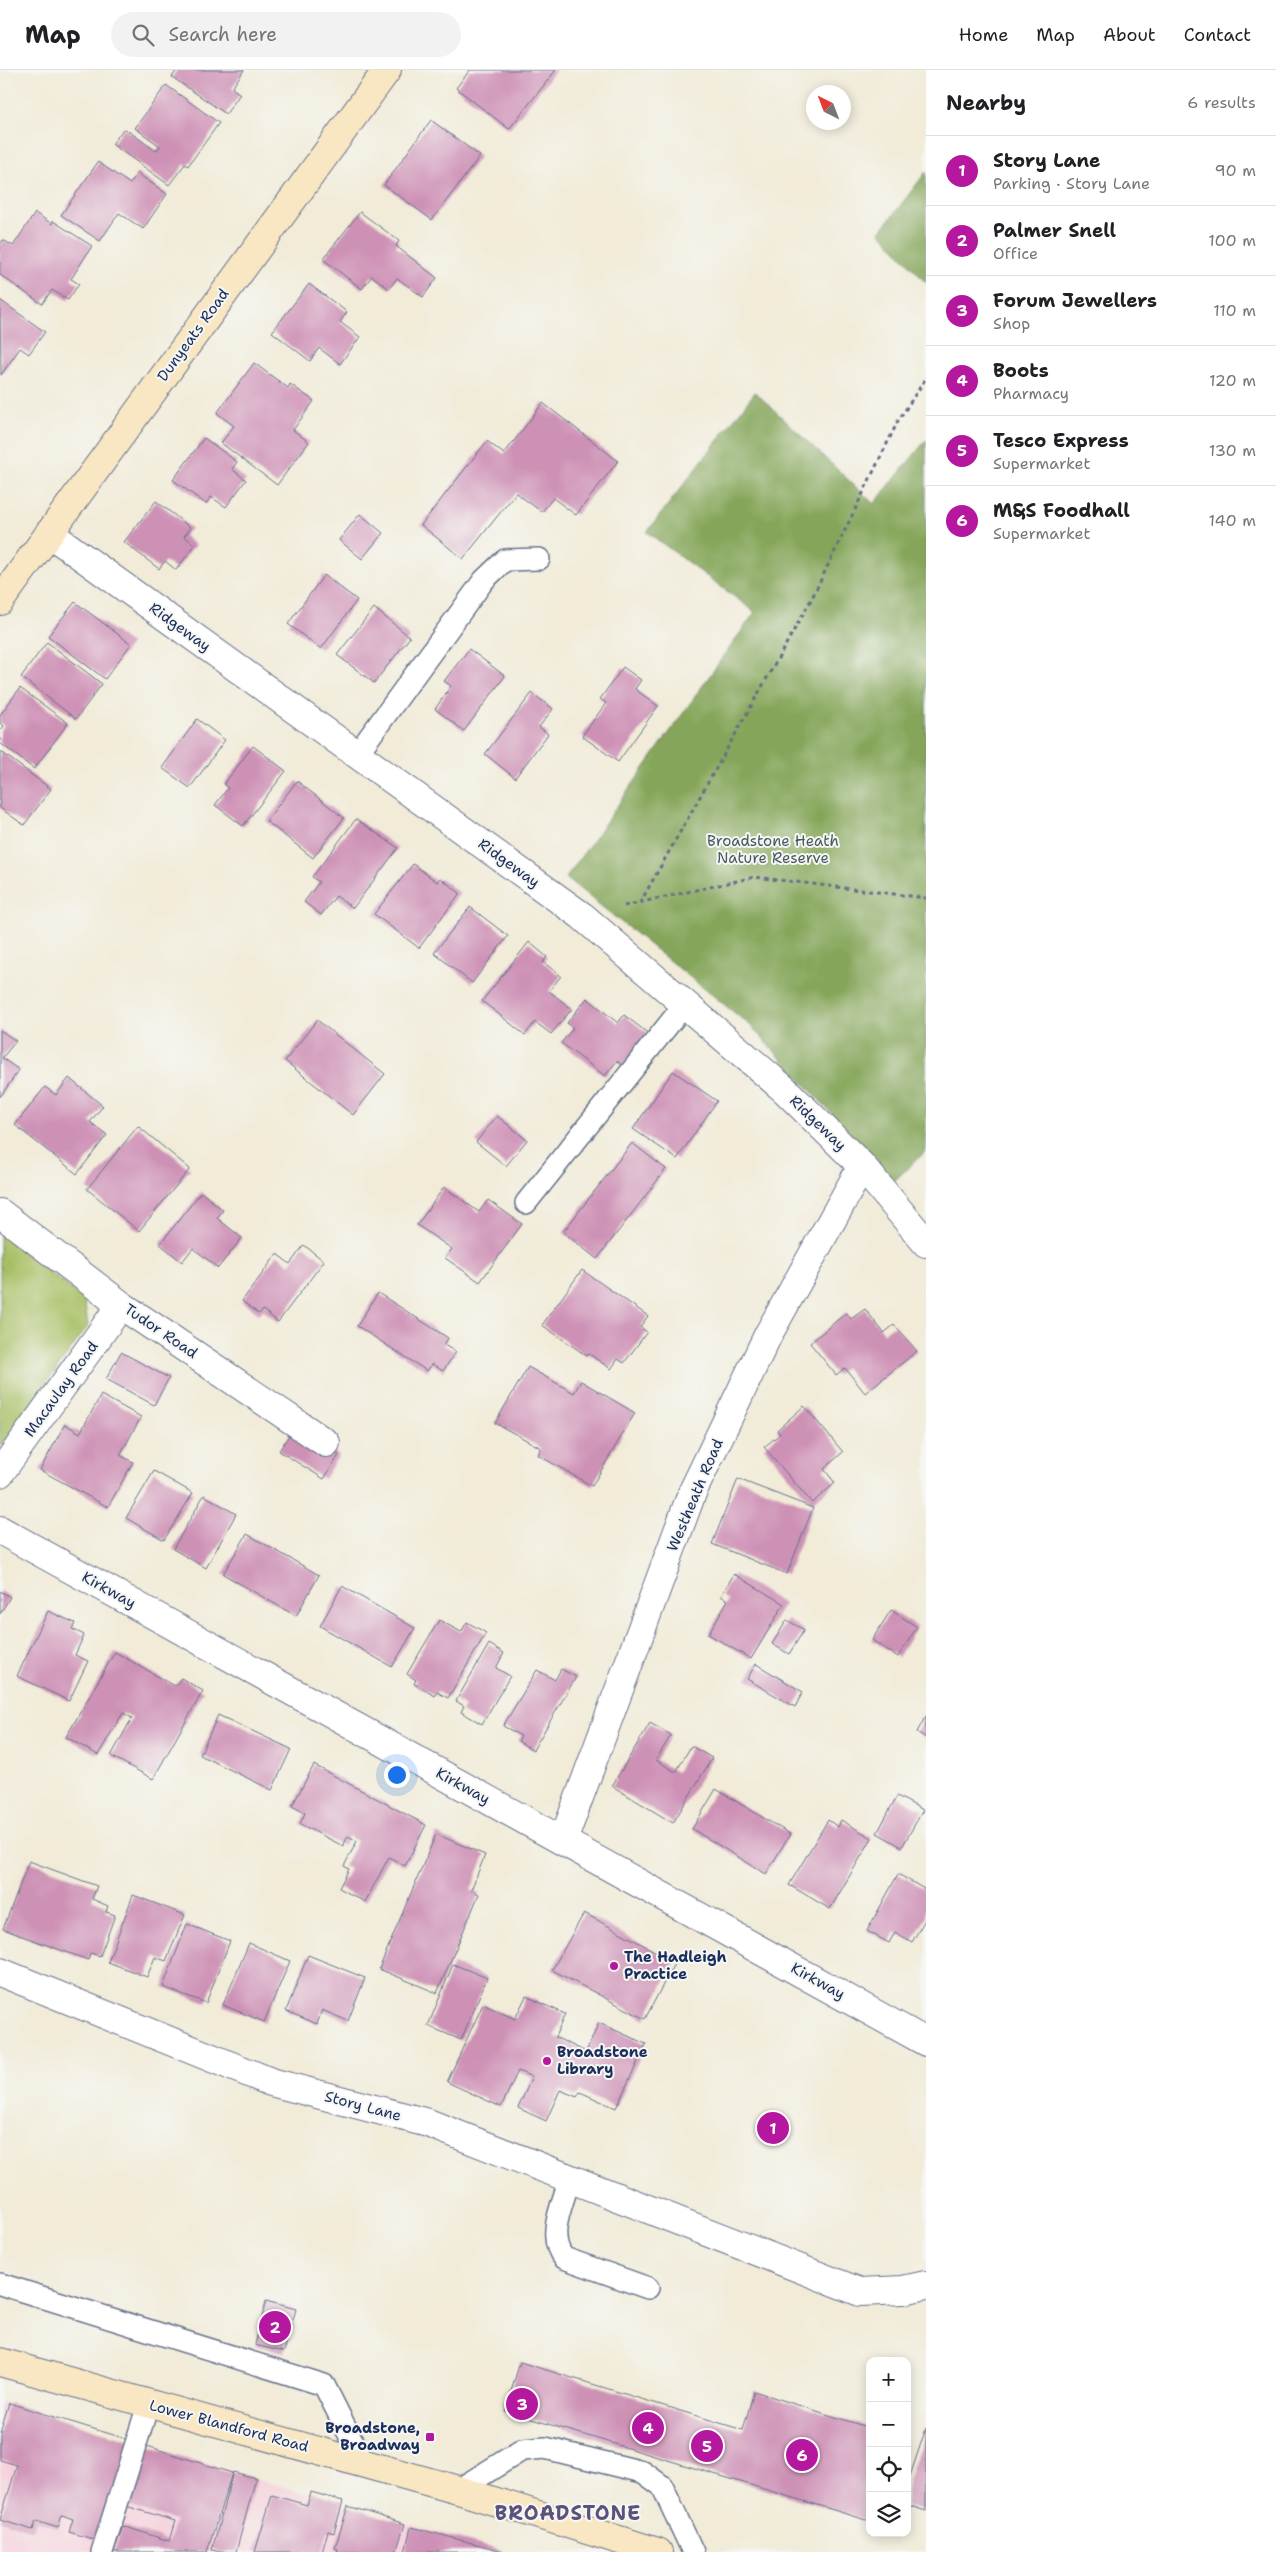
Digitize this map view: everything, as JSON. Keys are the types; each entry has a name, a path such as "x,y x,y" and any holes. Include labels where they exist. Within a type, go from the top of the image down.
{"main road":[{"name":"Dunyeats Road","path":"0,601 387,70"},
{"name":"Lower Blandford Road","path":"0,2362 363,2462 658,2552"}],"street":[{"name":"Ridgeway","path":"49,533 582,916 785,1090 862,1166 926,1243"},
{"name":"Westheath Road","path":"563,1840 692,1493 768,1335 862,1166"},
{"name":"Tudor Road","path":"0,1214 121,1305 326,1442"},
{"name":"Macaulay Road","path":"0,1473 121,1305"},
{"name":"Kirkway","path":"0,1530 926,2042"},
{"name":"Story Lane","path":"0,1972 271,2082 428,2123 860,2292 903,2290 926,2284"}],"lane":[{"path":"357,754 484,580 505,560 539,559"},
{"path":"526,1203 686,1004"},
{"path":"570,2177 554,2233 558,2251 564,2258 648,2288"},
{"path":"0,2284 324,2385 363,2462"},
{"path":"102,2552 148,2404"},
{"path":"458,2490 522,2450 545,2448 644,2472 662,2486 692,2552"}],"path":[{"path":"640,903 811,600 898,421 926,378"},
{"path":"582,916 755,877 926,898"}],"shaded area":[{"path":"0,2402 502,2552 0,2552"}],"green space":[{"path":"926,172 926,283 880,232"},
{"name":"Broadstone Heath Nature Reserve","path":"755,392 874,504 926,440 926,1151 894,1181 751,1026 566,878 755,612 647,532"},
{"path":"0,1234 84,1299 88,1326 0,1446"}],"building":[{"path":"177,70 244,70 232,88 240,94 226,114 172,77"},
{"path":"470,70 556,70 509,129 456,88"},
{"path":"166,85 219,123 188,166 185,164 169,185 112,144 124,128 156,151 160,146 135,128"},
{"path":"431,120 480,156 432,220 384,185"},
{"path":"98,162 130,184 137,173 167,194 143,229 119,213 100,241 61,215"},
{"path":"360,212 399,241 396,246 437,278 423,297 397,278 389,289 372,276 362,289 323,259"},
{"path":"35,213 52,224 53,221 92,246 71,279 79,284 68,300 52,290 42,304 0,275 0,244 3,240 13,246"},
{"path":"309,284 347,312 340,322 360,337 340,364 319,348 310,361 272,332"},
{"path":"0,300 45,332 29,354 20,348 1,375"},
{"path":"254,363 288,388 290,384 314,401 293,430 309,442 277,485 221,443 234,426 217,413"},
{"path":"543,403 618,461 576,515 553,498 542,512 516,493 463,559 421,525 487,441 504,454"},
{"path":"204,438 237,462 232,469 246,480 226,507 211,497 206,504 173,480"},
{"path":"156,501 191,528 184,536 195,545 176,570 165,561 159,569 124,542"},
{"path":"360,514 383,533 362,559 339,540"},
{"path":"324,575 357,600 321,649 288,624"},
{"path":"75,602 131,644 105,679 48,636"},
{"path":"374,608 410,637 374,683 337,655"},
{"path":"47,642 102,684 76,719 21,677"},
{"path":"469,649 505,676 464,731 435,709 451,686 444,681"},
{"path":"623,667 641,680 635,689 658,706 618,762 582,736 606,703 600,699"},
{"path":"20,688 68,723 34,769 0,743 0,731 4,726 0,723 0,715"},
{"path":"532,693 553,709 539,727 548,734 515,778 485,754"},
{"path":"197,719 225,740 190,788 162,768"},
{"path":"253,746 286,771 243,826 215,805 228,788 224,784"},
{"path":"0,751 51,789 24,825 0,808"},
{"path":"297,781 344,818 313,858 266,821"},
{"path":"356,819 398,848 353,908 336,896 321,915 304,902 319,882 312,877"},
{"path":"413,864 437,882 440,878 460,893 419,948 374,914"},
{"path":"470,907 508,936 472,983 434,953"},
{"path":"529,942 547,957 543,962 561,976 549,991 572,1009 551,1034 535,1022 525,1035 482,1001"},
{"path":"587,998 618,1023 624,1015 649,1034 623,1066 617,1061 605,1076 561,1043 573,1028 567,1023"},
{"path":"317,1020 385,1074 353,1115 285,1061"},
{"path":"0,1030 16,1041 2,1058 19,1070 0,1097"},
{"path":"673,1071 717,1101 677,1159 633,1129"},
{"path":"69,1078 103,1106 90,1122 107,1135 77,1174 15,1125 45,1087 56,1095"},
{"path":"497,1116 527,1140 506,1166 476,1142"},
{"path":"138,1126 190,1169 139,1231 87,1189"},
{"path":"632,1143 666,1169 597,1259 563,1232"},
{"path":"444,1187 479,1212 488,1200 522,1224 480,1282 445,1258 452,1249 417,1225"},
{"path":"201,1192 223,1210 217,1218 242,1238 218,1268 193,1248 182,1262 160,1244"},
{"path":"304,1245 324,1261 278,1322 263,1310 259,1314 242,1301 277,1254 290,1264"},
{"path":"582,1270 648,1316 640,1327 647,1332 624,1363 618,1359 611,1369 589,1354 587,1356 542,1325"},
{"path":"378,1293 448,1338 444,1345 456,1352 443,1371 432,1364 427,1371 357,1326"},
{"path":"865,1309 884,1333 894,1325 917,1351 865,1393 845,1368 836,1375 810,1343 846,1313 851,1319"},
{"path":"121,1352 169,1378 154,1405 106,1379"},
{"path":"528,1367 574,1393 581,1381 635,1413 592,1486 538,1455 541,1448 495,1423"},
{"path":"101,1395 141,1417 120,1455 133,1462 108,1507 40,1470 65,1424 80,1433"},
{"path":"804,1406 843,1452 824,1469 835,1483 812,1503 764,1447 780,1434 777,1430"},
{"path":"294,1427 339,1455 324,1479 279,1451"},
{"path":"154,1471 193,1493 164,1540 126,1518"},
{"path":"738,1479 813,1508 787,1574 712,1544"},
{"path":"204,1495 236,1514 206,1568 173,1549"},
{"path":"247,1534 319,1575 296,1616 223,1574"},
{"path":"734,1574 784,1604 751,1659 708,1634 728,1600 721,1596"},
{"path":"342,1586 415,1628 392,1667 320,1626"},
{"path":"0,1591 10,1597 0,1614"},
{"path":"891,1610 917,1627 898,1657 872,1640"},
{"path":"48,1611 75,1623 72,1629 84,1635 75,1655 88,1661 69,1701 17,1676"},
{"path":"439,1620 461,1632 467,1622 486,1633 448,1698 437,1692 435,1696 414,1684 416,1680 407,1674"},
{"path":"787,1620 804,1630 789,1654 772,1644"},
{"path":"489,1644 504,1653 496,1668 510,1676 482,1724 461,1712 464,1706 456,1701"},
{"path":"115,1652 175,1686 181,1678 203,1691 153,1779 111,1756 132,1718 123,1713 98,1755 66,1737"},
{"path":"756,1664 803,1692 795,1707 747,1679"},
{"path":"561,1669 576,1677 533,1750 518,1741 521,1736 503,1726 537,1670 555,1680"},
{"path":"218,1715 291,1749 272,1790 200,1755"},
{"path":"926,1716 926,1738 917,1732"},
{"path":"650,1723 671,1735 656,1760 676,1772 691,1746 712,1758 673,1823 612,1786"},
{"path":"314,1765 426,1825 405,1866 389,1857 365,1902 339,1888 349,1869 344,1866 357,1841 348,1836 343,1846 300,1824 305,1813 292,1806"},
{"path":"716,1789 790,1834 766,1874 692,1829"},
{"path":"897,1796 923,1810 902,1847 877,1833"},
{"path":"828,1820 838,1827 841,1820 872,1838 830,1909 789,1885"},
{"path":"436,1834 485,1855 471,1890 479,1894 437,1993 379,1969"},
{"path":"29,1861 97,1886 92,1899 108,1906 106,1912 115,1915 100,1956 90,1953 88,1960 3,1929"},
{"path":"898,1874 926,1890 926,1918 912,1942 895,1932 889,1943 867,1931"},
{"path":"133,1895 185,1915 166,1961 155,1957 147,1977 108,1962"},
{"name":"The Hadleigh Practice","path":"584,1913 675,1962 645,2019 552,1970"},
{"path":"187,1924 230,1941 206,2003 163,1987"},
{"path":"249,1943 290,1961 264,2022 223,2005"},
{"path":"308,1955 365,1978 348,2021 322,2010 317,2024 286,2011"},
{"path":"453,1964 487,1978 461,2040 428,2026"},
{"name":"Broadstone Library","path":"526,1996 565,2014 555,2037 586,2052 599,2023 646,2044 616,2108 580,2092 577,2097 560,2090 546,2121 518,2108 532,2077 518,2071 501,2107 447,2082 483,2004 515,2019"},
{"path":"266,2301 296,2309 284,2352 255,2345"},
{"path":"520,2362 743,2430 754,2391 866,2427 866,2520 505,2411"},
{"path":"9,2403 130,2440 99,2541 69,2532 73,2519 62,2515 58,2528 36,2521 33,2530 0,2520 17,2465 0,2460 0,2432"},
{"path":"926,2428 926,2511 911,2506 911,2473"},
{"path":"144,2445 232,2473 207,2552 114,2552 123,2526 169,2541 175,2521 126,2506"},
{"path":"233,2472 256,2478 236,2552 220,2552 212,2550"},
{"path":"311,2492 343,2501 334,2533 328,2531 322,2552 255,2552 272,2495 307,2505"},
{"path":"348,2506 405,2524 396,2552 337,2552 338,2549 335,2548"},
{"path":"411,2527 503,2551 503,2552 405,2552"}],"place":[{"name":"The Hadleigh Practice","path":"614,1966"},
{"name":"Broadstone Library","path":"547,2061"},
{"name":"Story Lane","path":"773,2128"},
{"name":"Palmer Snell","path":"275,2327"},
{"name":"Forum Jewellers","path":"522,2404"},
{"name":"Boots","path":"648,2428"},
{"name":"Broadstone, Broadway","path":"430,2437"},
{"name":"Tesco Express","path":"707,2446"},
{"name":"M&S Foodhall","path":"802,2455"}],"district":[{"name":"BROADSTONE","path":"568,2513"}]}
